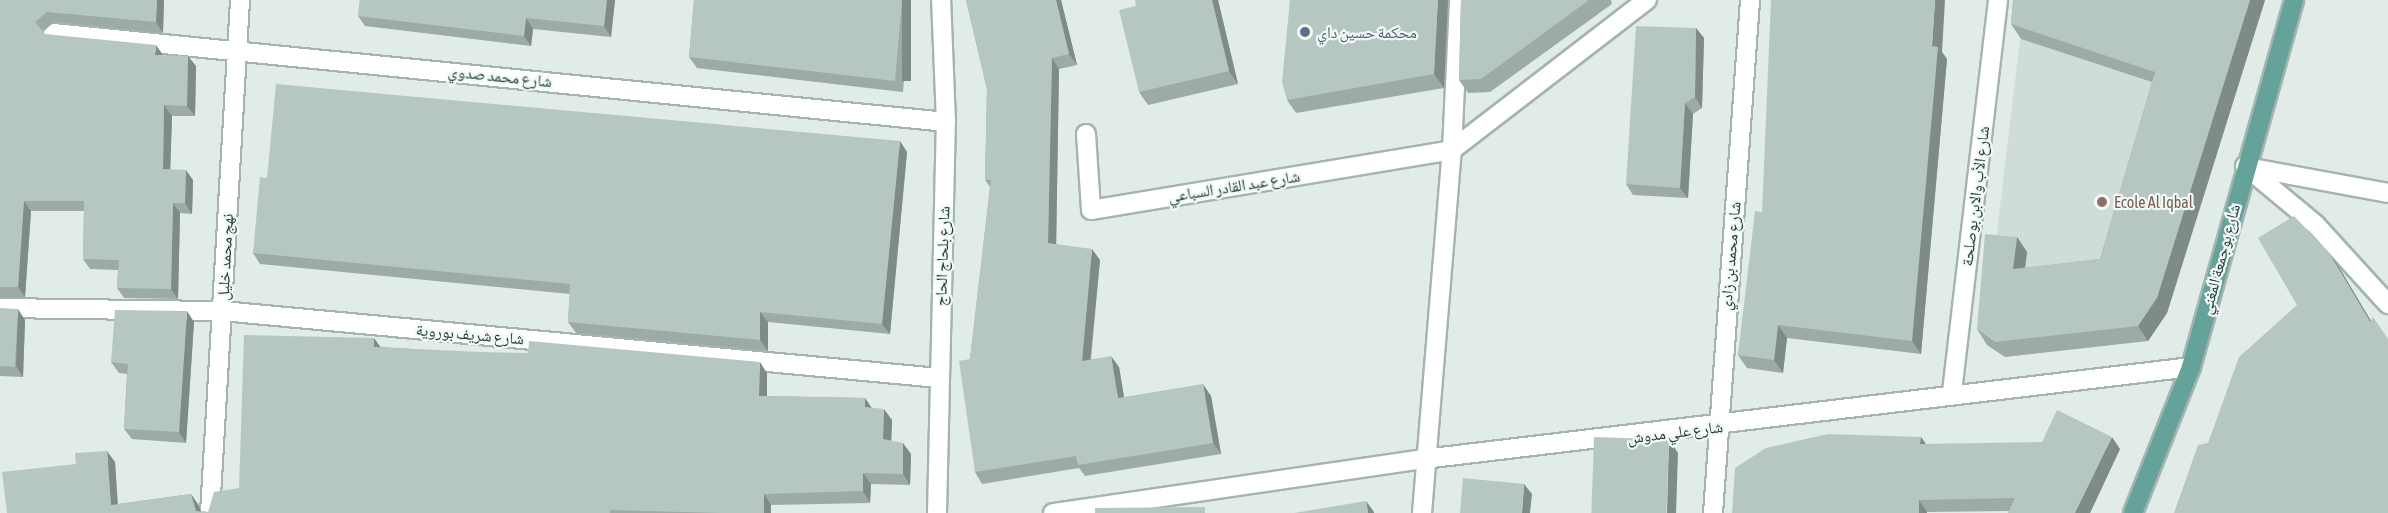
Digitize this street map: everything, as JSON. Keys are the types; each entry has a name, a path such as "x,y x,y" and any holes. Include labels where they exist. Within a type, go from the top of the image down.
{"main road":[{"name":"شارع بوجمعة المغني","path":"2133,513 2191,367 2245,166 2294,0"}],"street":[{"name":"نهج محمد خليل","path":"210,513 240,0"},
{"name":"شارع بلحاج الحاج","path":"937,513 946,122 941,0"},
{"path":"1422,513 1452,150 1458,0"},
{"name":"شارع عبد القادر السباعي","path":"1086,134 1091,210 1452,150 1647,0"},
{"name":"شارع محمد بن زادي","path":"1713,513 1716,428 1750,0"},
{"name":"شارع الأب والابن بوصلحة","path":"1952,392 1998,0"},
{"name":"شارع محمد صدوي","path":"53,33 237,48 946,122"},
{"path":"2245,166 2388,193"},
{"path":"2245,166 2316,225 2388,304"},
{"name":"شارع شريف بوروية","path":"0,308 222,311 939,378"},
{"name":"شارع علي مدوش","path":"1053,513 1425,459 1716,428 1952,392 2191,367"}],"shaded area":[{"name":"Ecole Al Iqbal","path":"2265,0 2167,313 2005,357 1995,249 2022,22"}],"building":[{"path":"0,0 157,0 156,22 47,12 35,22 45,34 156,45 155,55 188,56 187,106 164,105 163,169 186,170 185,203 173,203 171,289 117,288 119,260 83,259 84,201 24,201 18,287 0,287"},
{"path":"360,0 607,0 604,26 526,18 524,36 358,16"},
{"path":"694,0 902,0 895,81 689,57"},
{"path":"966,0 1056,0 1069,54 1052,58 1048,243 1092,249 1082,361 1111,356 1118,398 1203,384 1213,443 1078,465 1076,456 975,472 959,361 970,359 991,180 985,180 987,89"},
{"path":"1135,0 1212,0 1229,71 1139,92 1119,10 1136,6"},
{"path":"1290,0 1438,0 1434,74 1287,100 1282,82"},
{"path":"1461,0 1589,0 1481,79 1459,80"},
{"path":"1771,0 1935,0 1932,46 1938,47 1912,341 1778,325 1774,360 1738,355 1755,211 1762,212"},
{"path":"2013,0 2250,0 2157,298 2138,326 1995,342 1977,329 1985,234 2017,237 2013,269 2100,259 2155,72 2011,24"},
{"path":"1636,26 1696,28 1695,97 1685,103 1680,188 1626,184"},
{"path":"276,84 900,141 882,324 760,312 760,340 568,322 570,284 253,253 260,177 267,178"},
{"path":"2294,216 2329,253 2370,322 2373,317 2388,339 2388,513 2174,513 2198,445 2208,443 2239,357 2297,305 2258,238"},
{"path":"0,308 18,309 15,367 0,366"},
{"path":"115,310 187,311 179,432 124,429 128,364 111,362"},
{"path":"244,335 374,338 374,347 528,353 529,341 760,362 759,396 865,398 865,407 884,409 883,439 903,443 903,474 863,473 863,491 764,494 764,513 610,510 610,513 7,513 2,472 76,464 75,453 107,451 111,505 191,494 196,511 208,512 214,492 239,488"},
{"path":"2057,410 2112,437 2075,513 2008,513 2015,498 1919,500 1919,513 1732,513 1735,468 1766,448 1828,434 1921,437 1920,444 2042,442"},
{"path":"1594,437 1669,440 1666,513 1591,513"},
{"path":"1463,478 1524,484 1522,513 1460,513"},
{"path":"1366,501 1368,513 1294,513"},
{"path":"1205,507 1205,513 1095,513 1095,508"}],"place":[{"name":"محكمة حسين داي","path":"1305,32"},
{"name":"Ecole Al Iqbal","path":"2102,202"}]}
